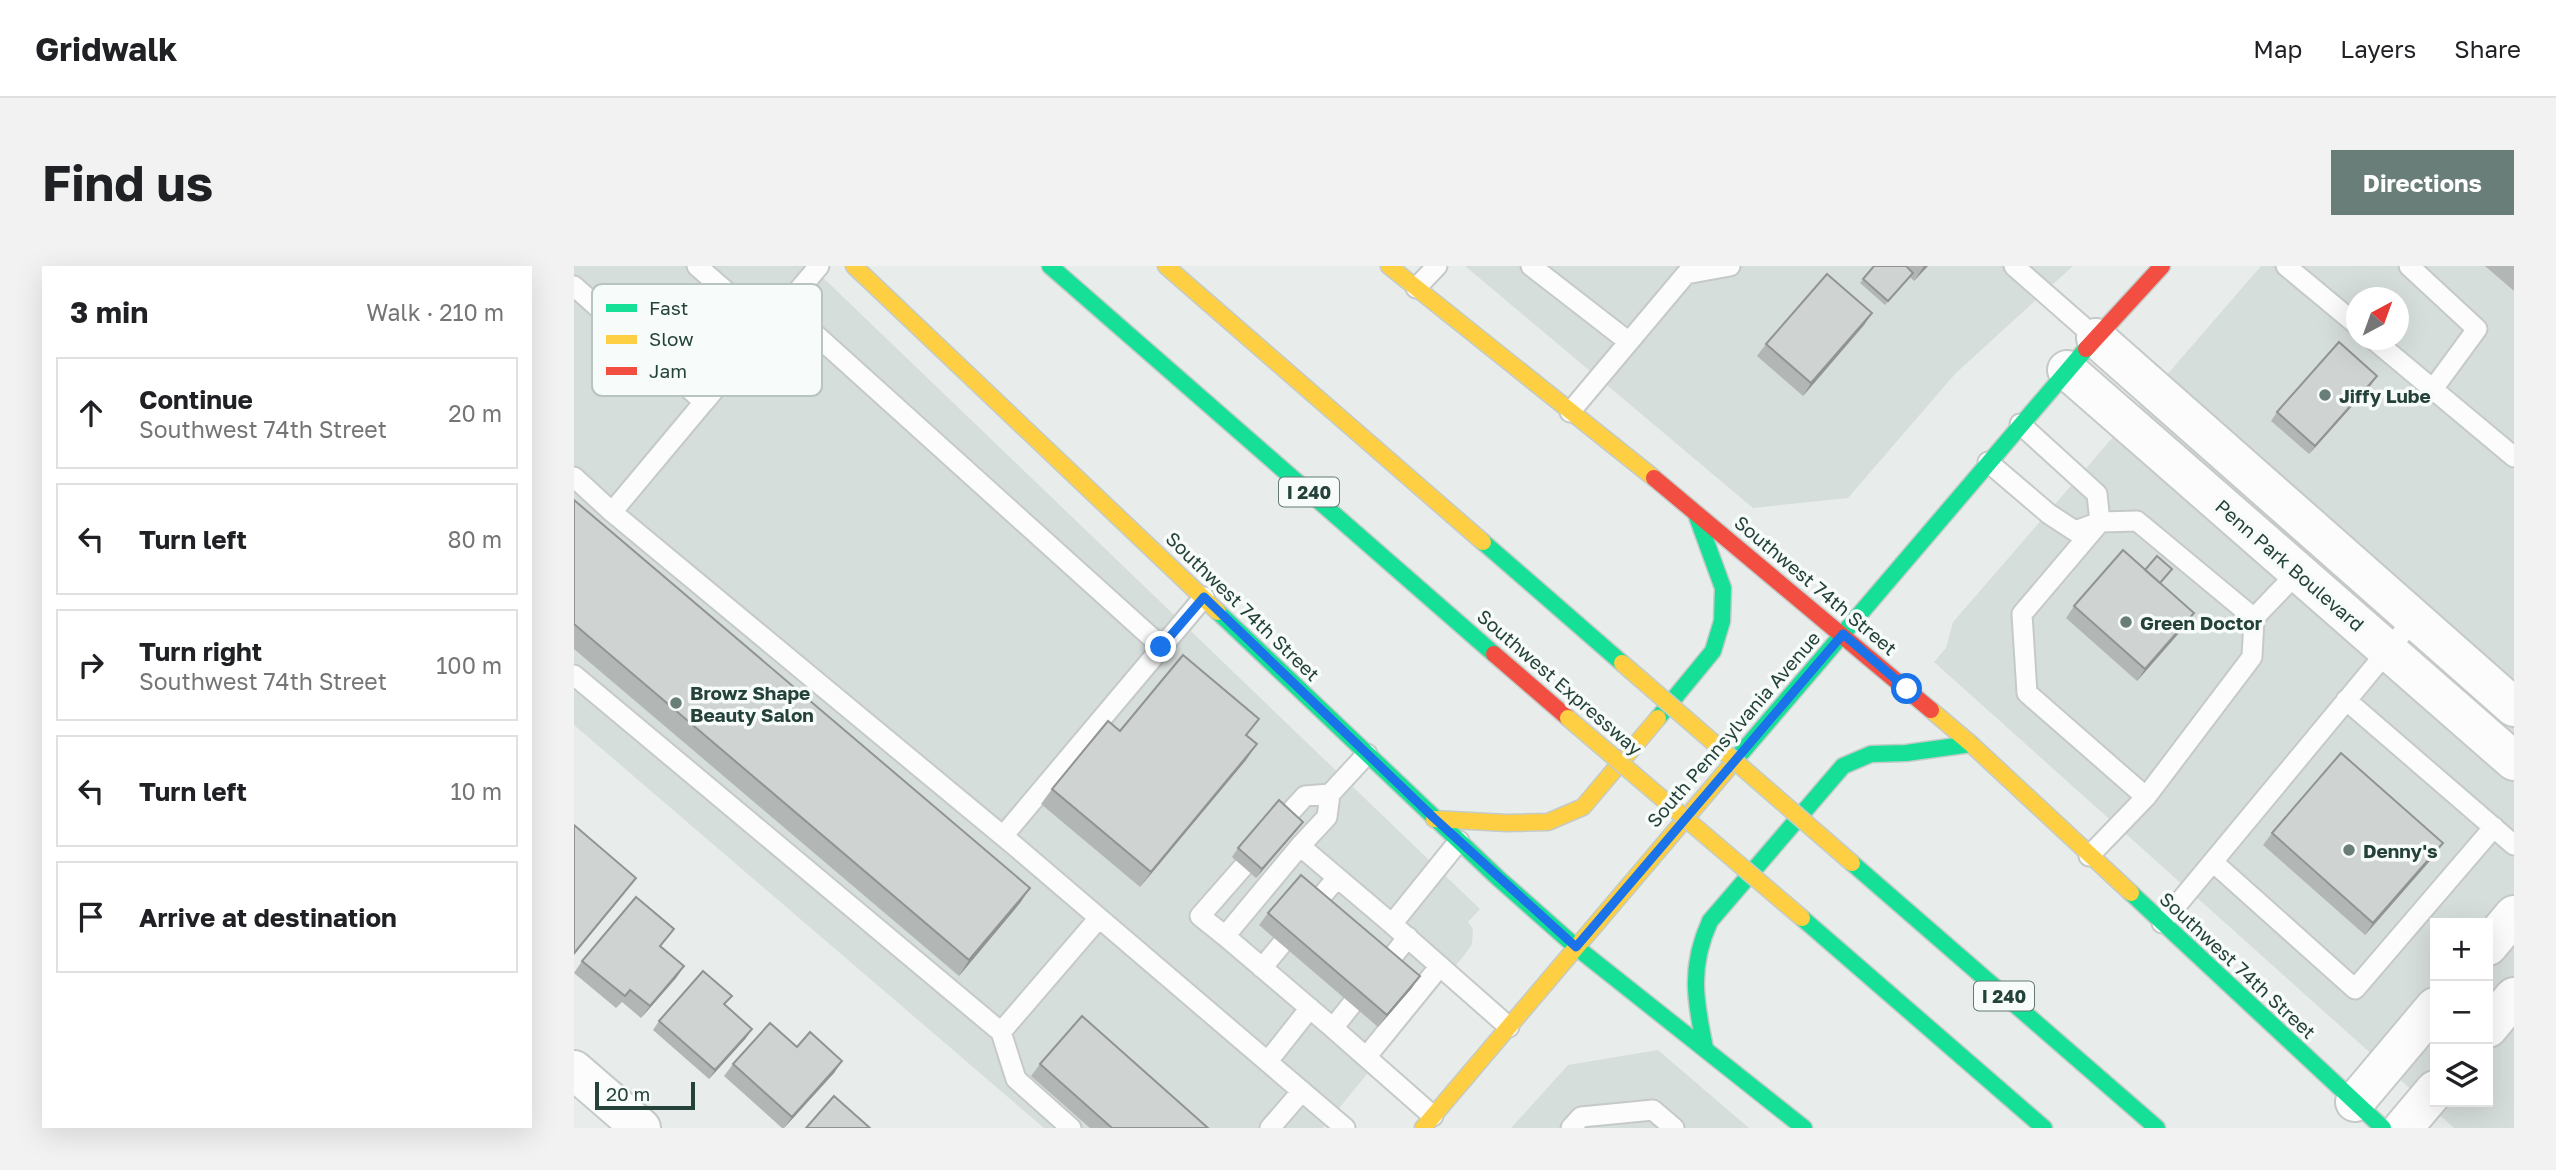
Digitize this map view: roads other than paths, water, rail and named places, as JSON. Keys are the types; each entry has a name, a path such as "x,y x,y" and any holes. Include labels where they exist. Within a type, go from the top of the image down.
{"main road":[{"name":"Southwest 74th Street","path":"854,266 1459,841 1576,947 1804,1128"},
{"name":"Southwest Expressway","path":"1050,266 2044,1128"},
{"name":"I 240","path":"1166,266 2157,1128"},
{"name":"Southwest 74th Street","path":"1389,266 1696,512 1971,744 2383,1128"},
{"name":"South Pennsylvania Avenue","path":"1428,1122 2020,424 2162,266"},
{"path":"1434,818 1507,823 1548,822 1583,807 1713,651 1722,621 1723,588 1696,512"},
{"path":"1705,1048 1693,986 1700,940 1710,921 1843,766 1871,754 1906,753 1971,744"}],"street":[{"path":"2096,338 2514,707"},
{"name":"Penn Park Boulevard","path":"2067,370 2514,761"},
{"path":"2493,940 2514,915"},
{"path":"2493,1022 2514,997"},
{"path":"2355,1102 2430,1013"},
{"path":"574,1070 641,1128"},
{"path":"2403,1128 2430,1096"}],"lane":[{"path":"697,266 718,284"},
{"path":"805,284 820,266"},
{"path":"1416,288 1437,266"},
{"path":"1531,266 1629,342"},
{"path":"1570,412 1629,342 1682,270 1730,266"},
{"path":"2014,266 2096,338"},
{"path":"2409,266 2477,329 2433,389"},
{"path":"2299,270 2346,315"},
{"path":"576,290 592,304"},
{"path":"822,340 1161,647"},
{"path":"2386,350 2514,457"},
{"path":"698,396 704,401"},
{"path":"612,512 708,396"},
{"path":"2020,424 2097,494 2100,522 2022,614 2027,693 2146,797"},
{"path":"1989,462 2049,514 2075,531 2100,522 2137,522 2254,618"},
{"path":"574,477 612,512 1003,836 1345,1128"},
{"path":"2089,856 2146,797 2252,657 2254,618 2298,572"},
{"path":"1003,836 1204,597"},
{"path":"2162,923 2414,619"},
{"path":"574,675 1001,1032 1016,1079 1071,1128"},
{"path":"2346,700 2514,845"},
{"path":"1225,936 1327,817 1330,794 1367,754"},
{"path":"1284,819 1305,796 1330,794"},
{"path":"2213,862 2355,989 2494,827"},
{"path":"1392,924 1459,841"},
{"path":"1300,846 1408,937 1508,1027"},
{"path":"1243,867 1200,916 1367,1056 1428,1122"},
{"path":"1314,905 1337,878"},
{"path":"1001,1032 1098,918"},
{"path":"1385,966 1408,937"},
{"path":"1262,968 1281,945"},
{"path":"1367,1056 1440,966"},
{"path":"1333,1028 1352,1004"},
{"path":"1268,1061 1310,1008"},
{"path":"1270,1128 1302,1091"},
{"path":"1571,1128 1581,1117 1653,1110 1674,1128"}],"place":[{"name":"Jiffy Lube","path":"2325,395"},
{"name":"Green Doctor","path":"2126,622"},
{"name":"Browz Shape Beauty Salon","path":"676,703"},
{"name":"Denny's","path":"2349,850"}]}
